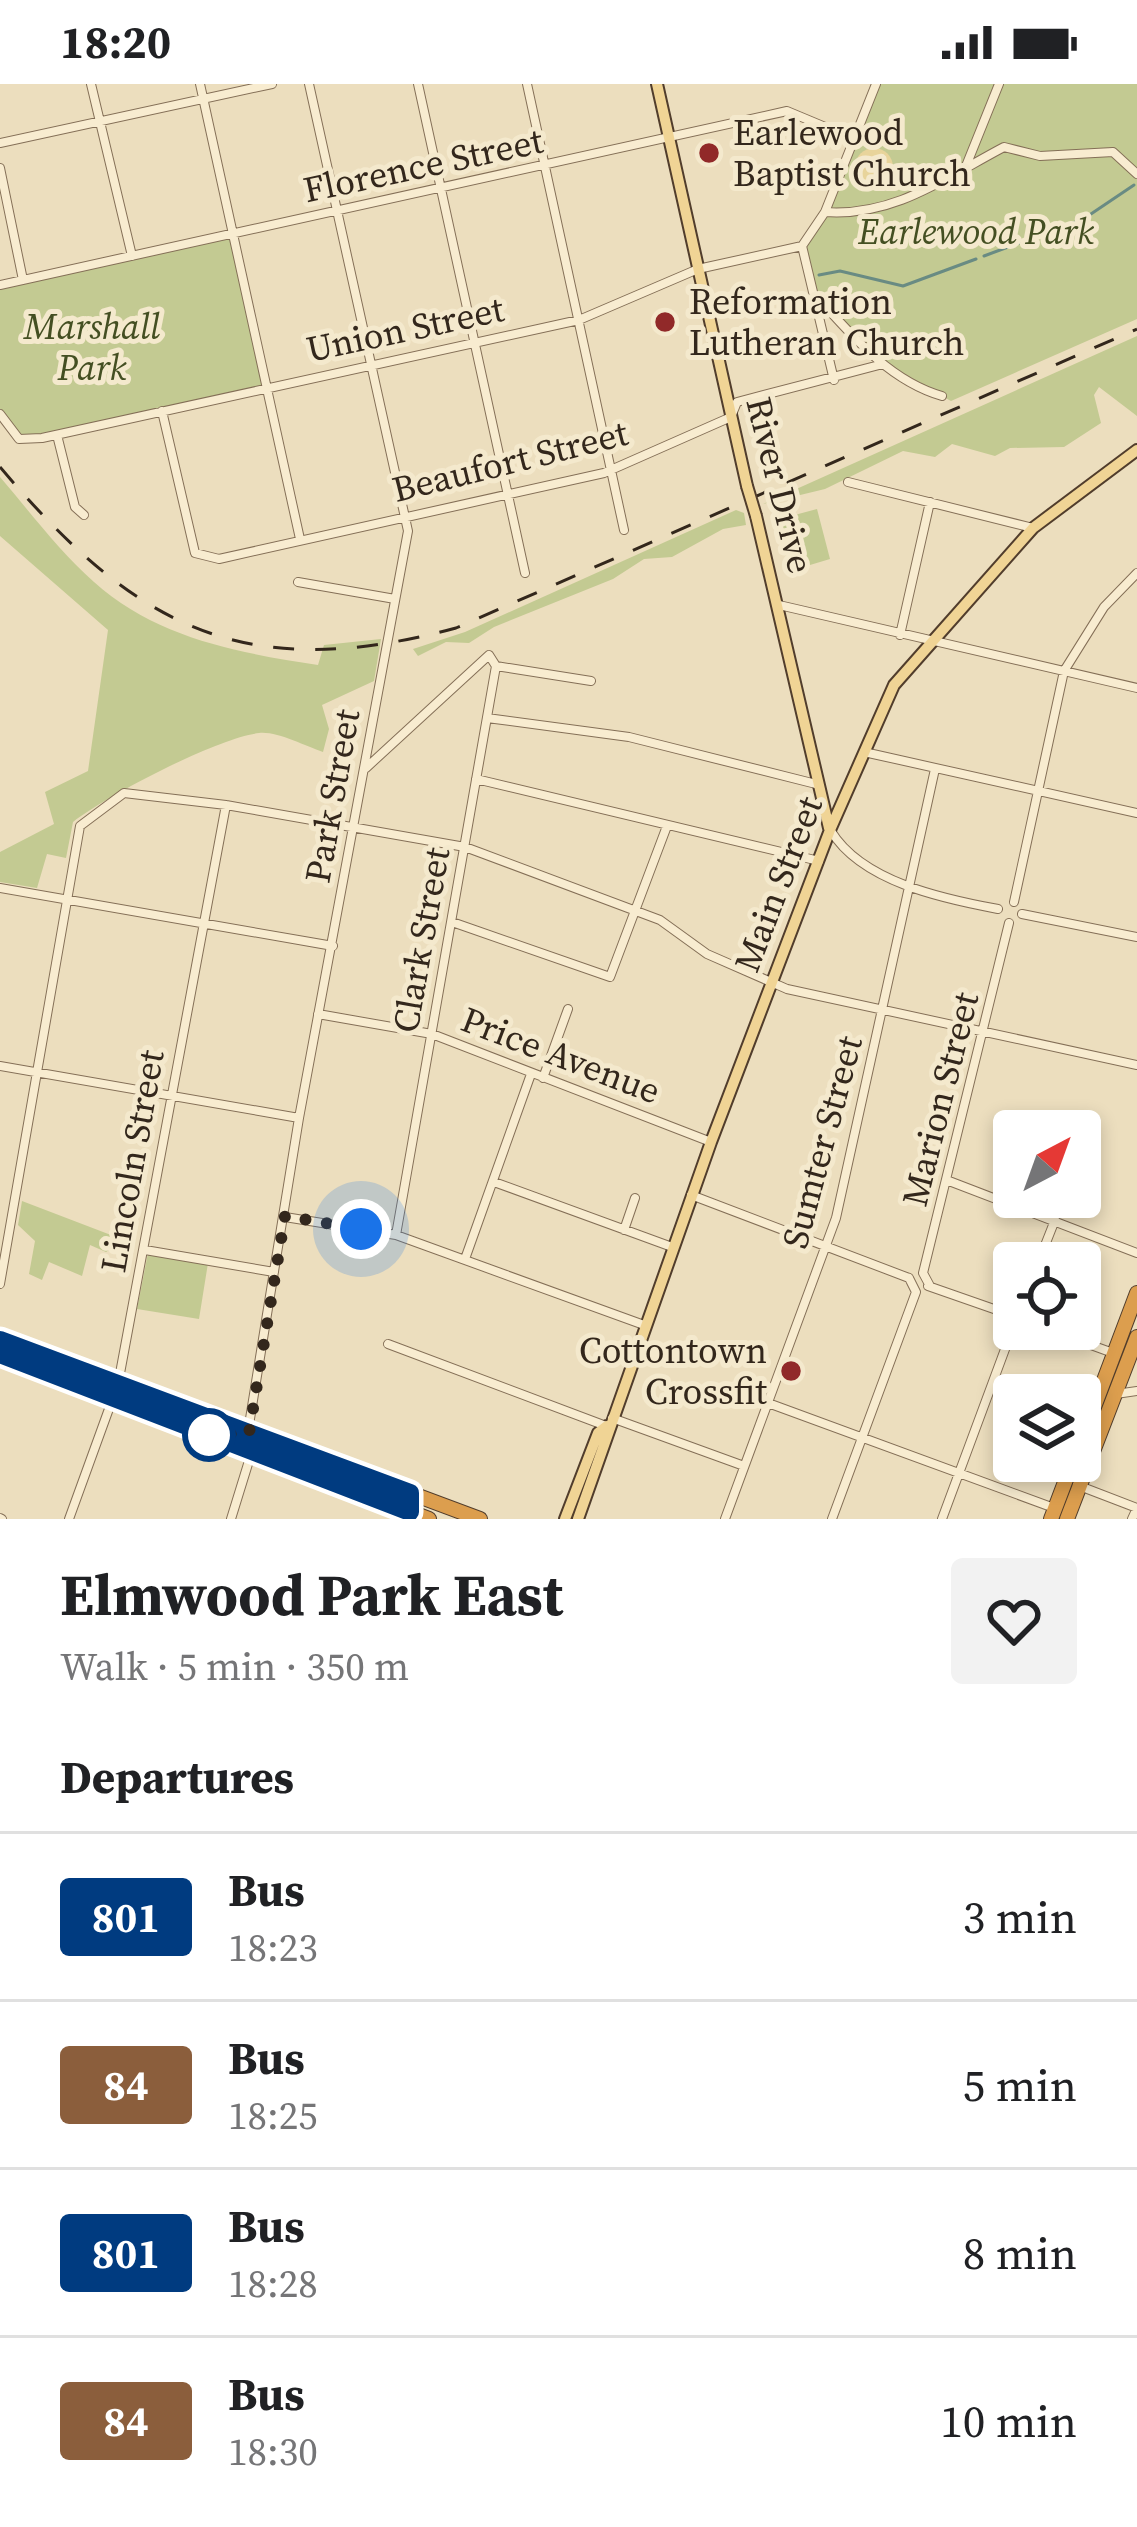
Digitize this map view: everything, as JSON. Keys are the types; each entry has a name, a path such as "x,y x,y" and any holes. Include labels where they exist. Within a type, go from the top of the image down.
{"highway":[{"path":"1101,1390 1137,1293"},
{"path":"1057,1515 1115,1395 1137,1337"},
{"path":"0,1340 401,1514 429,1519"},
{"path":"0,1354 249,1433 479,1519"}],"main road":[{"name":"River Drive","path":"657,84 830,830"},
{"name":"Main Street","path":"578,1519 710,1142 830,830 894,685 928,641 1033,528 1137,450"},
{"name":"Main Street","path":"565,1519 598,1433 609,1422"},
{"path":"401,1514 410,1493"}],"street":[{"path":"91,84 132,256"},
{"path":"200,84 300,539"},
{"path":"0,143 272,84"},
{"name":"Park Street","path":"231,1519 252,1451 249,1433 299,1118 366,769 407,517 309,84"},
{"path":"418,84 525,573"},
{"path":"526,84 625,530"},
{"path":"834,380 802,246 825,212 876,84"},
{"path":"966,167 998,87"},
{"name":"Florence Street","path":"0,285 787,111 854,139"},
{"path":"825,212 892,206 1004,147 1040,156 1113,152 1137,174"},
{"path":"0,168 23,280"},
{"name":"Union Street","path":"0,414 14,435 25,441 57,435 579,320 698,269 802,246"},
{"path":"815,294 883,364 920,390 942,396"},
{"name":"Beaufort Street","path":"162,411 195,553 202,559 611,470 731,417 737,402 883,364"},
{"path":"57,435 75,507 84,515"},
{"path":"848,482 1033,528"},
{"path":"900,635 931,502"},
{"path":"1137,573 1104,608 1064,671 1014,902 1022,914 1137,938"},
{"path":"298,582 394,599"},
{"path":"779,605 1137,688"},
{"path":"366,769 489,655 496,666 591,681"},
{"name":"Clark Street","path":"396,1235 496,666"},
{"path":"487,718 629,737 816,784"},
{"path":"864,752 1137,813"},
{"name":"Sumter Street","path":"725,1519 825,1247 884,1010 935,769"},
{"path":"476,779 819,861"},
{"path":"0,1284 80,826 107,803 138,791 465,847 634,908 666,923 706,954 772,983 1137,1065"},
{"name":"Lincoln Street","path":"69,1519 116,1391 226,805"},
{"path":"452,922 610,977 667,826"},
{"path":"830,830 840,847 911,890 998,909 1014,902"},
{"path":"0,887 333,946"},
{"path":"998,909 1010,923 1022,914"},
{"name":"Marion Street","path":"923,1273 1010,923"},
{"path":"543,1078 568,1009"},
{"name":"Price Avenue","path":"318,1014 432,1034 710,1142"},
{"path":"0,1066 299,1118"},
{"path":"465,1259 531,1074"},
{"path":"949,1181 1134,1250"},
{"path":"494,1182 672,1247"},
{"path":"692,1195 909,1278 923,1273 930,1286 993,1308"},
{"path":"624,1230 634,1198"},
{"path":"285,1216 396,1235 644,1325"},
{"path":"1046,1242 1055,1220"},
{"path":"0,1222 11,1224"},
{"path":"145,1250 274,1271"},
{"path":"909,1278 916,1292"},
{"path":"832,1519 916,1292 930,1286"},
{"path":"388,1344 744,1466"},
{"path":"1101,1349 1115,1354"},
{"path":"942,1519 1005,1350"},
{"path":"1115,1395 1137,1390 1124,1373"},
{"path":"768,1403 960,1472 1057,1515"},
{"path":"1073,1483 1137,1508 1132,1519"}],"green space":[{"name":"Earlewood Park","path":"876,84 1137,84 1137,319 951,401 883,364 815,294 802,246 825,211"},
{"name":"Marshall Park","path":"233,235 267,387 25,441 0,414 0,285"},
{"path":"1137,336 1137,416 1099,387 1094,395 1101,423 1064,447 1010,448 995,456 952,444 935,457 903,451 825,489 763,504"},
{"path":"0,477 81,570 144,617 229,648 318,665 324,645 381,639 374,681 322,705 329,729 323,752 266,733 218,745 136,783 73,822 66,858 47,854 37,888 0,882 0,852 54,824 45,792 88,771 108,630 0,536"},
{"path":"817,509 830,559 790,571 776,520"},
{"path":"736,510 744,513 746,525 723,529 672,557 644,559 613,579 494,627 469,643 446,642 418,656 413,649 465,632"},
{"path":"22,1201 124,1240 106,1252 90,1245 82,1276 49,1262 42,1280 29,1274 35,1241 18,1225"},
{"path":"148,1253 208,1263 199,1319 137,1309"}],"sand":[{"path":"874,148 887,154 893,167 887,180 874,186 861,180 855,167 861,154"}],"waterway":[{"path":"1082,220 1134,185"},
{"path":"984,256 1076,222"},
{"path":"819,275 840,271 903,286 976,259"}],"railway":[{"path":"0,467 99,568 148,604 200,629 254,645 314,650 381,644 456,628 1137,329"}],"bus line":[{"name":"801","path":"0,1340 410,1493 410,1512 0,1354"}],"place":[{"name":"Earlewood Baptist Church","path":"709,153"},
{"name":"Reformation Lutheran Church","path":"665,322"},
{"name":"Cottontown Crossfit","path":"791,1371"}],"route":[{"path":"209,1435 249,1433 248,1415 285,1216 361,1229"}]}
